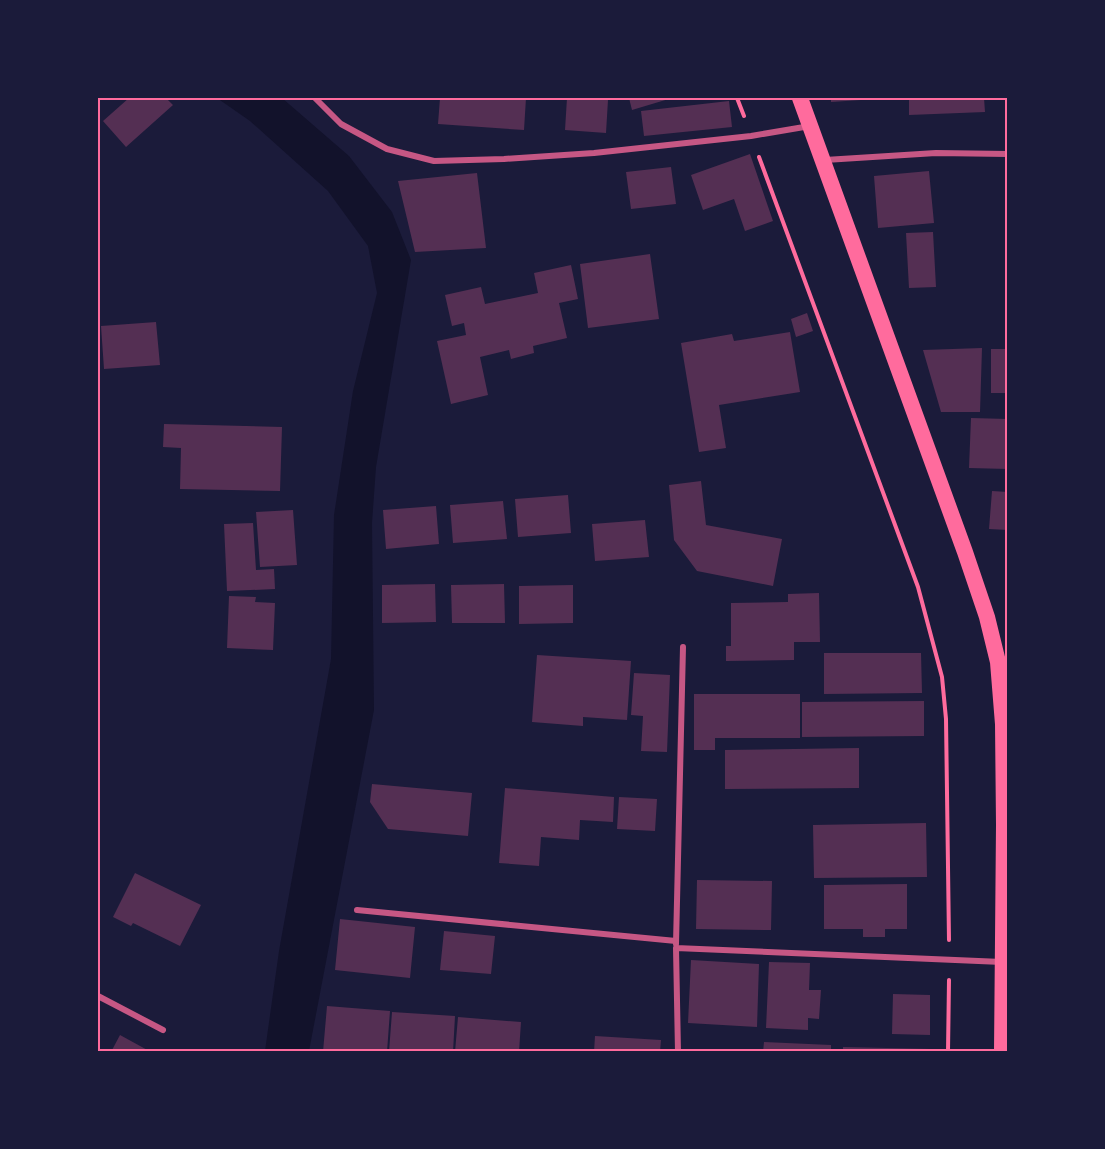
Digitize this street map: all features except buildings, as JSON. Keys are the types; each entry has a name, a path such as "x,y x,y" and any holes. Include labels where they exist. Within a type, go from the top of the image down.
{"highway":[{"path":"801,98 1003,661 1002,1052"}],"street":[{"path":"315,98 341,124 387,149 434,160 504,159 594,153 751,136 810,126"},
{"path":"823,160 936,153 1008,154"},
{"path":"678,1052 676,944 683,647"},
{"path":"357,910 676,944 949,961 1002,962"},
{"path":"98,996 163,1030"}],"path":[{"path":"737,98 918,587 942,676 947,729 948,1052"}],"shaded area":[{"path":"217,98 282,98 349,156 392,212 411,260 376,467 372,523 374,710 309,1051 265,1051 279,951 331,659 334,515 353,391 377,293 368,246 328,191 250,121"}]}
